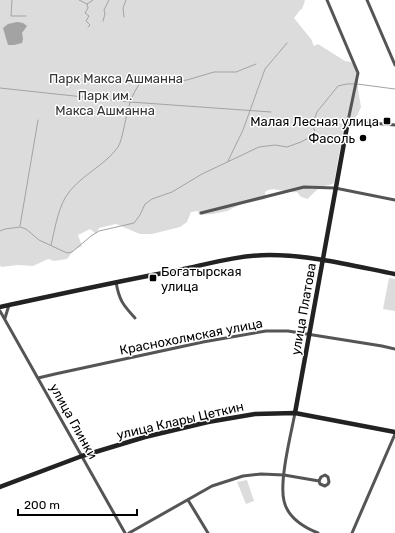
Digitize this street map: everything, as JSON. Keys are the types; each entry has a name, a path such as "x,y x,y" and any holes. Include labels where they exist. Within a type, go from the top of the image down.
{"street":[{"name":"улица Платова","path":"318,533 298,522 290,514 284,501 284,475 335,188 358,73 327,0"},
{"path":"367,0 395,65"},
{"path":"348,121 395,125"},
{"path":"201,213 304,187 335,188 395,200"},
{"path":"0,306 231,259 257,256 283,256 322,261 395,274"},
{"path":"116,282 118,296 124,307 135,318"},
{"path":"5,318 9,305"},
{"name":"улица Глинки","path":"0,311 125,533"},
{"name":"Краснохолмская улица","path":"38,378 203,342 266,332 288,331 395,349"},
{"name":"улица Клары Цеткин","path":"0,487 82,456 145,437 208,422 255,414 295,413 395,433"},
{"path":"352,533 395,433"},
{"path":"129,533 212,486 243,476 261,474 284,475 319,481"},
{"path":"188,500 208,533"}],"green space":[{"name":"Парк Макса Ашманна","path":"0,0 304,0 302,9 294,18 311,39 314,46 318,44 345,61 351,62 357,67 361,107 354,119 341,119 339,122 344,126 334,183 320,188 308,199 301,197 297,192 288,192 276,189 268,190 265,192 266,199 241,204 227,211 213,214 199,215 198,211 191,212 187,222 180,227 152,234 140,234 116,224 99,228 96,234 90,229 78,235 82,246 74,250 67,259 54,261 48,259 33,266 18,265 1,267"},
{"path":"389,278 395,279 395,311 383,309"},
{"path":"247,480 254,501 246,504 237,482"}],"shaded area":[{"path":"17,22 23,23 27,26 22,33 22,43 8,45 3,28 8,24"}],"waterway":[{"path":"12,0 11,16 26,16"},
{"path":"79,0 87,4 93,0"},
{"path":"103,21 105,14 104,10 109,0"},
{"path":"124,17 123,8 126,0"},
{"path":"87,4 88,8 85,13 89,16 86,21 90,25 88,27"},
{"path":"228,161 243,130 265,69 287,43"},
{"path":"51,245 58,215 65,198 77,184 106,160 118,147 131,100 141,81 148,78 171,82 187,80 214,72 236,72 256,64"},
{"path":"0,231 20,227 26,229 39,240 67,253 72,252 99,231 134,223 145,204 152,199 172,192 202,174 259,147 275,145 287,147 310,137 315,131 312,125 317,112 338,86 354,84"},
{"path":"357,84 395,89"},
{"path":"0,88 130,102 271,112"},
{"path":"20,226 38,120"}],"place":[{"name":"Малая Лесная улица","path":"387,121"},
{"name":"Фасоль","path":"363,138"},
{"name":"Богатырская улица","path":"153,278"}],"park label":[{"name":"Парк им. Макса Ашманна","path":"105,102"}]}
